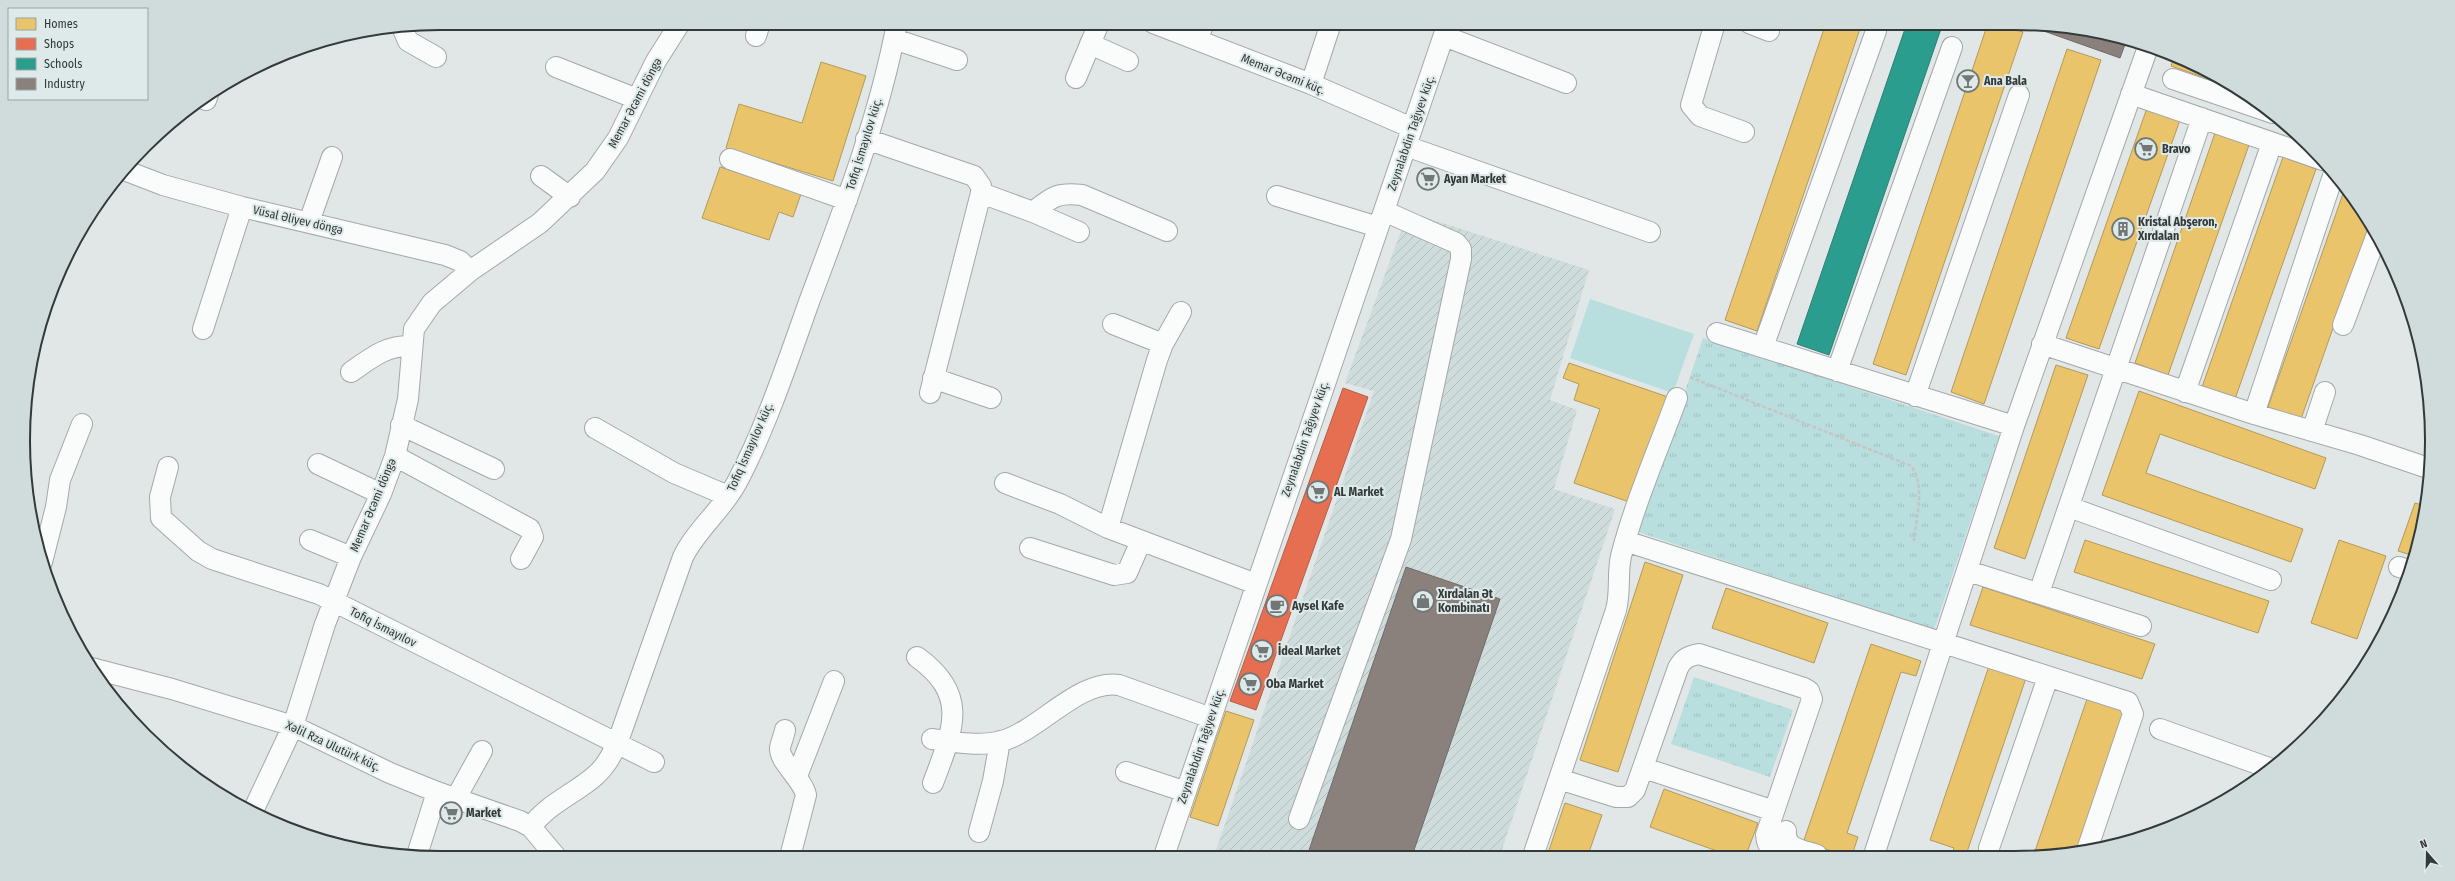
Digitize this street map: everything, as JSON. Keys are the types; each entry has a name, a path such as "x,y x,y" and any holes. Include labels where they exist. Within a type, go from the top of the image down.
{"street":[{"name":"Memar Əcəmi döngə","path":"255,807 293,726 334,602 351,557 380,494 395,456 408,400 411,346 414,329 420,317 432,303 470,271 540,223 570,198 606,157 618,138 656,61 676,30"},
{"path":"1076,78 1095,30"},
{"name":"Memar Əcəmi küç.","path":"1190,30 1200,32 1311,84 1409,137 1650,232"},
{"path":"1311,84 1329,30"},
{"path":"1446,30 1566,83"},
{"name":"Zeynalabdin Tağıyev küç.","path":"1166,851 1446,30"},
{"path":"1713,30 1691,98 1691,105 1700,116 1744,132"},
{"path":"895,31 957,60"},
{"name":"Tofiq İsmayılov küç.","path":"531,827 549,807 596,774 608,761 617,744 683,557 694,537 728,496 739,477 784,370 847,200 866,139 895,31"},
{"path":"1763,348 1876,31"},
{"path":"404,32 408,41 436,58"},
{"path":"1090,44 1128,61"},
{"path":"1837,371 1952,47"},
{"path":"1875,851 1945,643 2014,426 2146,52"},
{"path":"556,67 637,99"},
{"path":"2172,79 2252,106"},
{"path":"2131,94 2310,156"},
{"path":"1915,396 2019,95"},
{"path":"2039,593 2202,118"},
{"path":"866,139 974,176 981,186 981,193 932,385 992,398"},
{"path":"2184,392 2272,143"},
{"path":"309,222 332,157"},
{"path":"730,159 847,200"},
{"name":"Vüsal Əliyev döngə","path":"130,172 163,185 242,207 445,255 460,261 470,271"},
{"path":"541,176 570,198"},
{"path":"2254,414 2332,181"},
{"path":"981,193 1033,212 1079,232"},
{"path":"1033,212 1056,195 1067,193 1082,195 1167,231"},
{"path":"1277,196 1381,219 1456,243 1461,249 1461,259 1401,539 1299,819"},
{"path":"203,329 242,207"},
{"path":"2343,325 2374,242"},
{"path":"1108,528 1139,415 1163,344 1181,312"},
{"path":"1113,324 1163,344"},
{"path":"1717,333 2014,426"},
{"path":"2042,344 2184,392 2312,430 2424,466"},
{"path":"351,372 385,349 397,346 411,346"},
{"path":"2312,430 2325,392"},
{"path":"1535,851 1616,610 1619,598 1619,569 1625,541 1677,398"},
{"path":"45,550 56,507 60,480 82,424"},
{"path":"401,425 494,469"},
{"path":"595,428 674,473 728,496"},
{"path":"395,456 530,529 533,537 521,559"},
{"path":"318,464 380,494"},
{"name":"Tofiq İsmayılov","path":"168,467 160,497 162,518 198,551 212,559 319,594 654,762"},
{"path":"1005,482 1060,504 1108,528 1256,584"},
{"path":"2069,507 2271,580"},
{"path":"310,540 351,557"},
{"path":"1030,548 1114,575 1122,575 1127,573 1141,541"},
{"path":"1625,541 2128,702 2132,706 2133,714 2089,844"},
{"path":"1968,571 2142,626"},
{"path":"1559,779 1616,797 1628,797 1635,790 1644,768 1678,668 1682,660 1690,656 1699,654 1804,688 1809,691 1812,699 1766,835 1767,845 1773,851"},
{"path":"917,657 933,668 950,692 952,709 940,740 933,783"},
{"name":"Xəlil Rza Ulutürk küç.","path":"100,671 293,726 390,773 437,792 506,815 531,827 552,851"},
{"path":"1989,848 2048,677"},
{"path":"797,776 834,681"},
{"path":"940,740 961,744 1000,741 1018,734 1092,688 1107,684 1118,685 1211,718"},
{"path":"2160,729 2264,766"},
{"path":"785,730 780,750 781,756 786,765 804,785 806,795 792,851"},
{"path":"979,832 993,781 1000,741"},
{"path":"456,798 482,751"},
{"path":"1644,768 1774,811"},
{"path":"1126,772 1186,792"},
{"path":"419,850 437,792"},
{"path":"1786,831 1786,837 1791,846 1805,851"}],"path":[{"path":"1690,377 1911,466 1918,475 1919,489 1914,541"}],"shaded area":[{"path":"1408,212 1589,270 1550,400 1577,410 1554,489 1615,509 1502,851 1216,851 1374,391 1345,383"}],"green space":[{"path":"1590,299 1694,334 1673,393 1570,358"},
{"path":"1703,338 1999,436 1934,630 1638,532"},
{"path":"1694,677 1793,710 1770,777 1671,744"}],"building: Homes":[{"path":"1824,30 1860,30 1757,331 1725,320"},
{"path":"1986,30 2018,30 2023,32 1906,375 1873,364"},
{"path":"2067,49 2101,60 1984,404 1951,392"},
{"path":"2173,61 2210,80 2171,66"},
{"path":"821,62 866,76 833,181 726,148 739,104 802,123"},
{"name":"Kristal Abşeron, Xırdalan","path":"2147,108 2180,120 2099,349 2066,338"},
{"path":"2215,133 2249,145 2168,375 2135,363"},
{"path":"2283,157 2316,169 2235,399 2202,387"},
{"path":"720,167 801,194 793,217 779,212 769,240 702,218"},
{"path":"2343,195 2367,231 2301,419 2268,407"},
{"path":"1569,363 1671,398 1635,504 1574,483 1600,409 1574,400 1579,384 1563,378"},
{"path":"2056,365 2088,375 2025,559 1994,548"},
{"path":"2139,391 2326,458 2315,489 2160,434 2146,473 2303,529 2291,562 2102,495"},
{"path":"2415,503 2419,504 2409,554 2398,551"},
{"path":"2085,540 2269,601 2258,633 2074,572"},
{"path":"2339,540 2386,556 2357,639 2311,623"},
{"path":"1645,562 1683,575 1618,772 1580,760"},
{"path":"1983,587 2155,644 2142,679 1970,625"},
{"path":"1726,588 1828,623 1814,663 1712,628"},
{"path":"1871,644 1921,661 1916,676 1901,672 1847,833 1858,837 1853,851 1832,851 1803,843"},
{"path":"1989,666 2026,678 1967,851 1953,851 1954,848 1930,840"},
{"path":"2087,699 2126,712 2080,845 2035,850"},
{"path":"1226,711 1254,720 1218,826 1190,817"},
{"path":"1664,789 1758,823 1748,851 1717,851 1650,827"},
{"path":"1565,803 1602,815 1589,851 1549,851"}],"building: Shops":[{"path":"1343,388 1368,397 1256,710 1230,701"}],"building: Schools":[{"path":"1905,30 1941,30 1829,355 1797,344"}],"building: Industry":[{"path":"2045,31 2095,38 2125,45 2120,58"},
{"path":"1406,567 1500,599 1414,851 1309,851"}],"place":[{"name":"Ana Bala","path":"1968,81"},
{"name":"Bravo","path":"2146,149"},
{"name":"Ayan Market","path":"1428,179"},
{"name":"Kristal Abşeron, Xırdalan","path":"2123,229"},
{"name":"AL Market","path":"1318,492"},
{"name":"Xırdalan Ət Kombinatı","path":"1423,601"},
{"name":"Aysel Kafe","path":"1277,606"},
{"name":"İdeal Market","path":"1262,651"},
{"name":"Oba Market","path":"1250,684"},
{"name":"Market","path":"451,813"}]}
